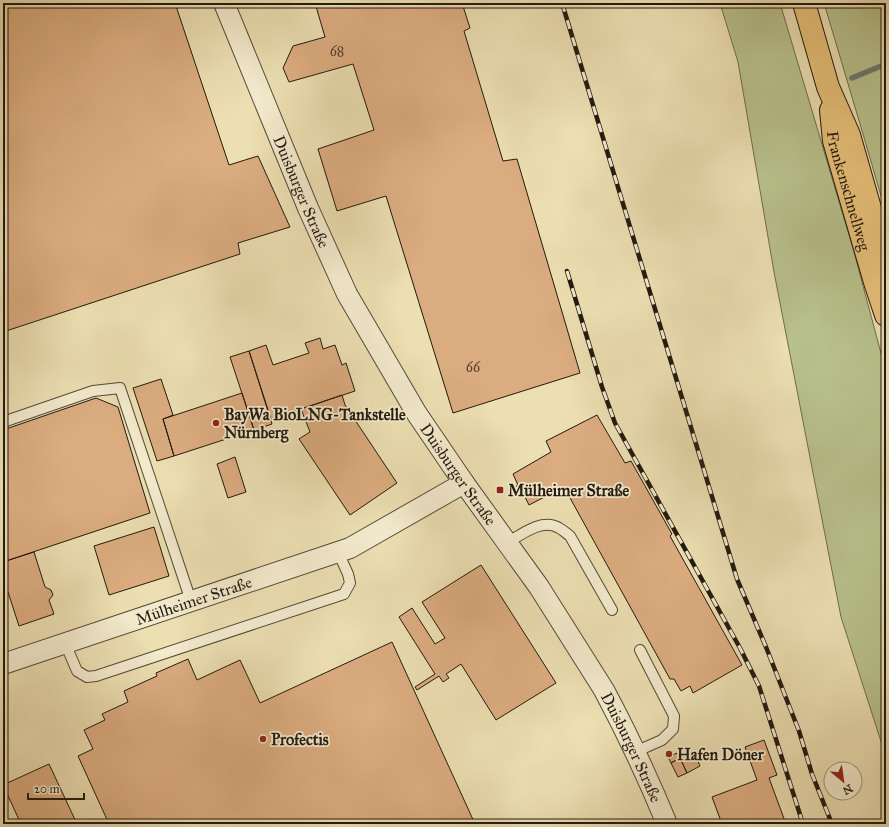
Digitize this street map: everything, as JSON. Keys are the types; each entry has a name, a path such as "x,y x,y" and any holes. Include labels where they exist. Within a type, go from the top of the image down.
{"highway":[{"name":"Frankenschnellweg","path":"804,3 828,86 849,135 886,264"},
{"name":"Frankenschnellweg","path":"828,86 834,140 886,315"}],"street":[{"name":"Duisburger Straße","path":"224,3 308,208 347,294 416,414 539,587 604,690 654,792 667,824"},
{"name":"Mülheimer Straße","path":"3,664 350,548 464,483"}],"lane":[{"path":"3,422 93,391 120,388 191,601"},
{"path":"507,543 530,530 546,524 559,528 570,536 612,610"},
{"path":"65,644 77,671 87,678 344,594 350,584 348,574 338,552"},
{"path":"635,752 662,740 673,729 674,716 640,650"}],"green space":[{"path":"720,3 780,3 854,252 886,372 886,757 841,617 774,272 738,62"},
{"path":"824,3 886,3 886,213 863,134"}],"building":[{"path":"3,3 175,3 229,165 258,156 290,227 238,243 240,254 3,332"},
{"path":"315,3 462,3 470,28 464,31 503,161 517,159 580,373 453,413 386,196 337,211 318,149 374,130 353,64 289,82 283,68 293,46 325,37"},
{"path":"320,338 323,349 335,345 342,365 346,363 355,391 271,419 249,351 266,345 273,365 309,353 305,343"},
{"path":"249,351 272,424 254,430 230,357"},
{"path":"161,379 173,415 163,419 174,456 157,461 133,388"},
{"path":"242,393 254,430 174,456 163,419"},
{"path":"342,395 345,405 397,483 350,515 299,439 310,432 301,409"},
{"path":"96,398 118,407 150,513 3,562 3,430"},
{"path":"597,415 625,463 631,461 672,534 670,536 742,665 693,693 690,686 681,691 674,679 670,679 564,487 529,505 523,493 517,495 513,488 518,485 513,474 551,452 546,441"},
{"path":"235,457 246,492 228,498 217,464"},
{"path":"154,527 169,576 109,595 94,546"},
{"path":"34,552 45,587 51,590 53,595 49,600 54,614 19,626 8,592 4,593 3,590 3,562"},
{"path":"481,565 556,683 496,720 461,664 446,674 449,678 443,682 439,676 417,690 415,687 435,674 399,617 412,608 435,644 445,638 422,602"},
{"name":"Profectis","path":"392,642 475,824 109,824 78,756 93,749 84,730 105,720 102,714 128,702 124,691 157,676 156,673 188,659 197,680 240,660 260,703"},
{"path":"764,740 777,775 769,778 786,824 722,824 712,797 757,780 745,747"},
{"path":"694,752 700,766 687,773 680,758"},
{"path":"677,753 680,758 671,763 668,757"},
{"path":"680,758 687,773 678,777 671,763"},
{"path":"49,764 77,824 21,824 3,785"}],"waterway":[{"path":"852,78 886,64"}],"railway":[{"path":"562,3 737,579 799,731 812,774 832,824"},
{"path":"567,271 602,387 615,423 740,648 759,686 803,824"}],"place":[{"name":"BayWa BioLNG-Tankstelle Nürnberg","path":"216,423"},
{"name":"Mülheimer Straße","path":"500,490"},
{"name":"Profectis","path":"263,739"},
{"name":"Hafen Döner","path":"669,754"}]}
